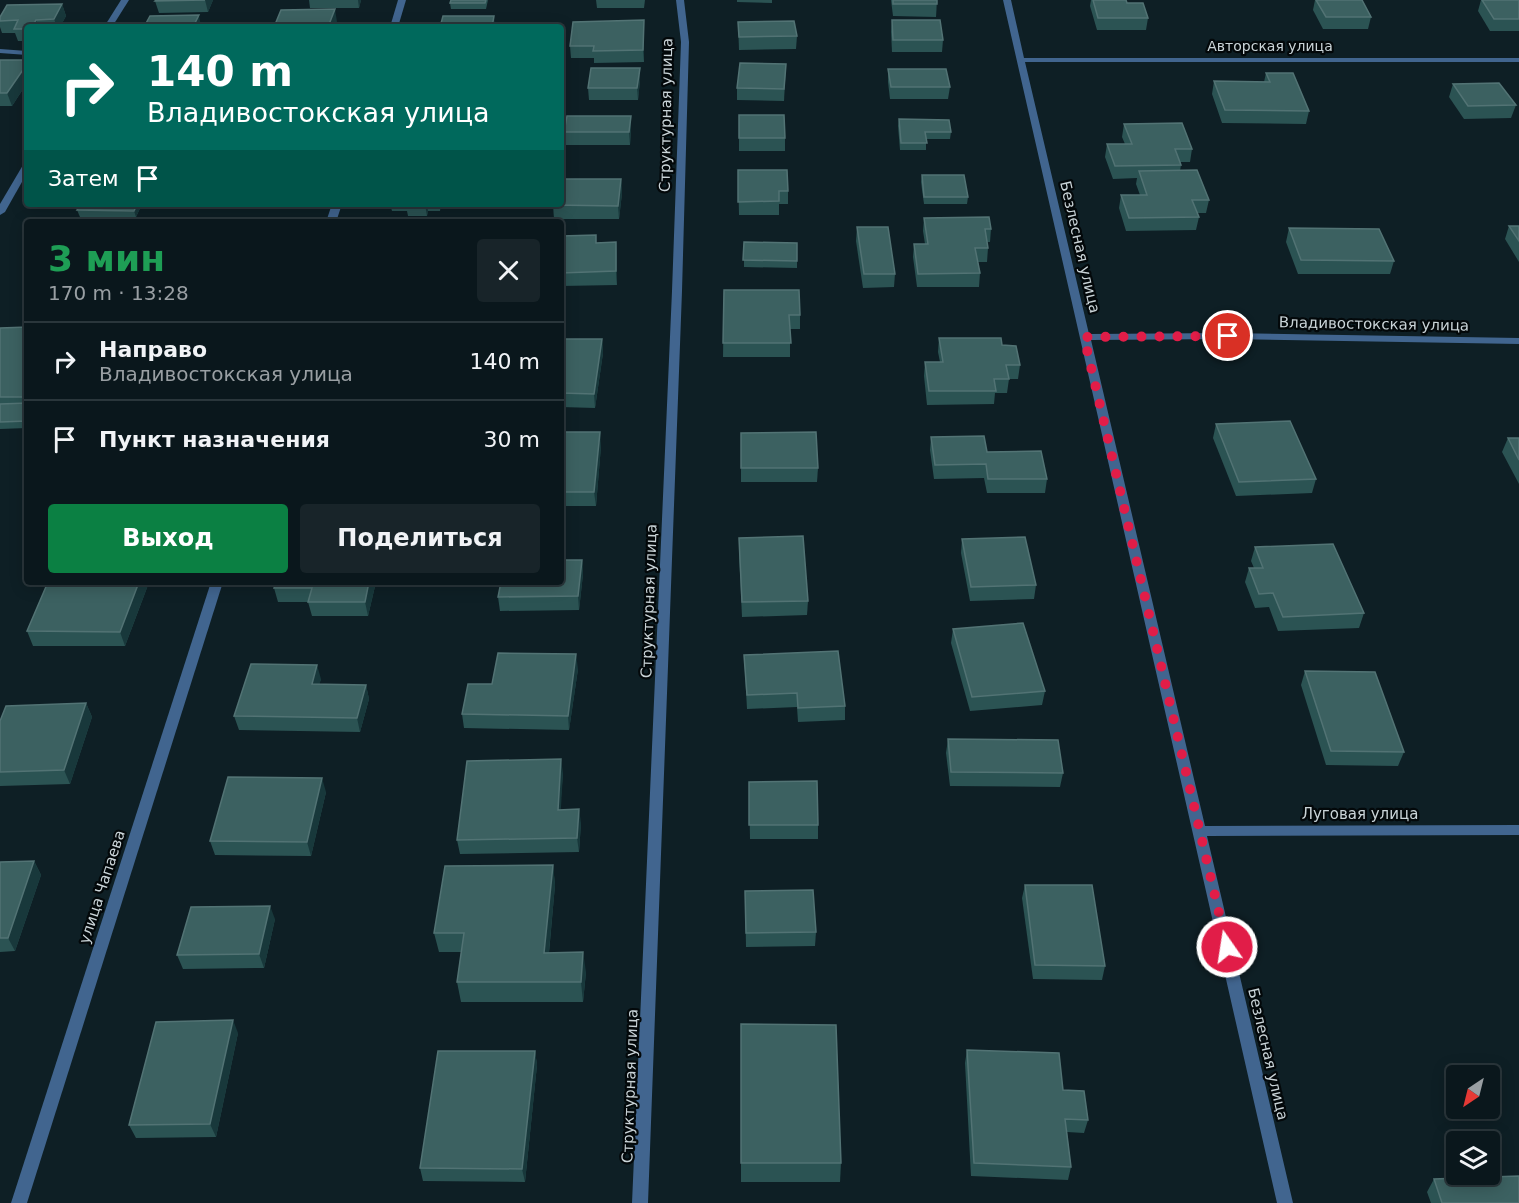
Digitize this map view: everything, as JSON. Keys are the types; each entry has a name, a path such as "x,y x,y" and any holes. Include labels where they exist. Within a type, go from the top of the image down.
{"street":[{"path":"110,24 125,0"},
{"path":"394,24 402,0"},
{"name":"Структурная улица","path":"640,1203 685,42 680,0"},
{"name":"Безлесная улица","path":"1007,0 1285,1203"},
{"path":"0,51 24,53"},
{"name":"Авторская улица","path":"1020,60 1519,60"},
{"path":"0,212 24,170"},
{"name":"Владивостокская улица","path":"1084,337 1228,336 1519,341"},
{"name":"улица Чапаева","path":"19,1203 216,585"},
{"name":"Луговая улица","path":"1200,831 1519,830"}],"building":[{"path":"156,0 205,0 155,1"},
{"path":"451,0 486,0 485,3 450,3"},
{"path":"893,0 937,0 937,4 893,4"},
{"path":"1093,0 1126,0 1127,3 1143,3 1148,18 1098,18"},
{"path":"1316,0 1362,0 1371,17 1326,17"},
{"path":"1482,0 1519,0 1519,19 1494,19"},
{"path":"62,4 54,19 36,20 34,24 24,24 24,29 14,29 18,20 0,21 7,5"},
{"path":"335,9 329,24 275,24 281,10"},
{"path":"199,15 194,24 146,24 150,16"},
{"path":"443,16 494,16 493,24 441,24"},
{"path":"644,20 643,50 593,51 594,46 570,46 573,22"},
{"path":"892,20 940,20 943,40 893,40"},
{"path":"794,21 797,36 739,37 738,22"},
{"path":"0,60 24,60 24,68 7,93 0,93"},
{"path":"740,63 786,64 784,89 737,88"},
{"path":"591,68 640,68 637,88 588,88"},
{"path":"888,69 946,69 950,87 891,87"},
{"path":"1266,73 1293,73 1309,111 1225,110 1214,81 1270,82"},
{"path":"1499,83 1516,105 1468,106 1453,84"},
{"path":"739,115 784,115 785,138 739,138"},
{"path":"567,116 631,116 629,132 564,132"},
{"path":"899,119 949,120 951,132 925,132 927,143 901,143"},
{"path":"1182,123 1192,149 1175,149 1181,165 1115,166 1107,144 1132,144 1124,124"},
{"path":"738,170 787,170 788,191 779,191 779,201 738,202"},
{"path":"1197,170 1209,200 1192,200 1199,217 1129,218 1121,195 1147,195 1139,171"},
{"path":"922,175 964,175 968,197 924,197"},
{"path":"564,179 621,179 618,206 564,205"},
{"path":"79,207 136,207 134,211 77,210"},
{"path":"989,217 991,229 985,229 988,248 975,248 980,273 918,274 914,244 928,244 924,218"},
{"path":"1509,226 1519,226 1519,241"},
{"path":"857,227 888,227 895,274 864,274"},
{"path":"1289,228 1379,229 1394,261 1301,260"},
{"path":"596,235 596,243 616,242 616,271 564,273 564,236"},
{"path":"744,242 797,243 797,261 743,260"},
{"path":"724,290 799,290 800,315 789,315 791,343 723,343"},
{"path":"24,327 24,397 0,397 0,328"},
{"path":"939,338 1001,338 1002,345 1016,346 1020,365 1006,365 1009,379 994,379 996,391 929,391 925,362 943,362"},
{"path":"564,339 602,339 594,394 564,393"},
{"path":"24,403 24,421 0,422 0,404"},
{"path":"1290,421 1316,479 1239,482 1216,424"},
{"path":"564,432 600,432 594,492 564,492"},
{"path":"816,432 818,468 741,468 741,433"},
{"path":"984,436 987,452 1041,451 1047,479 988,479 986,464 935,465 931,437"},
{"path":"1508,438 1519,438 1519,460"},
{"path":"803,536 808,601 742,602 739,538"},
{"path":"1025,537 1036,585 971,587 962,539"},
{"path":"1333,544 1364,613 1283,617 1273,593 1259,594 1249,568 1263,568 1255,547"},
{"path":"564,560 582,560 578,596 498,597 500,585 564,585"},
{"path":"47,585 138,585 120,632 27,631"},
{"path":"275,585 368,585 365,602 308,602 312,588 274,588"},
{"path":"1023,623 1045,691 972,697 953,629"},
{"path":"838,651 845,706 798,708 797,693 747,695 744,655"},
{"path":"498,653 576,654 568,716 462,714 468,684 492,684"},
{"path":"251,664 317,665 312,684 366,685 357,718 234,716"},
{"path":"1305,671 1375,672 1404,752 1331,751"},
{"path":"86,703 64,770 0,772 0,721 6,706"},
{"path":"948,739 1058,740 1063,773 951,772"},
{"path":"561,759 558,810 579,809 577,838 457,840 467,761"},
{"path":"228,777 322,778 307,842 210,841"},
{"path":"817,781 818,825 749,825 749,782"},
{"path":"34,861 8,938 0,938 0,862"},
{"path":"553,865 544,953 583,952 581,982 457,982 464,933 434,933 445,866"},
{"path":"1025,885 1092,885 1105,966 1035,965"},
{"path":"813,890 816,932 746,933 745,891"},
{"path":"270,906 259,954 177,955 191,907"},
{"path":"233,1020 210,1124 129,1125 156,1022"},
{"path":"741,1024 836,1025 841,1163 741,1163"},
{"path":"967,1050 1059,1053 1063,1090 1084,1091 1088,1120 1065,1119 1071,1167 974,1163"},
{"path":"438,1051 535,1051 522,1169 420,1168"},
{"path":"1519,1176 1519,1203 1442,1203 1434,1179 1446,1179 1446,1185 1500,1185 1500,1177"}],"route":[{"path":"1227,947 1084,337 1228,336"}]}
